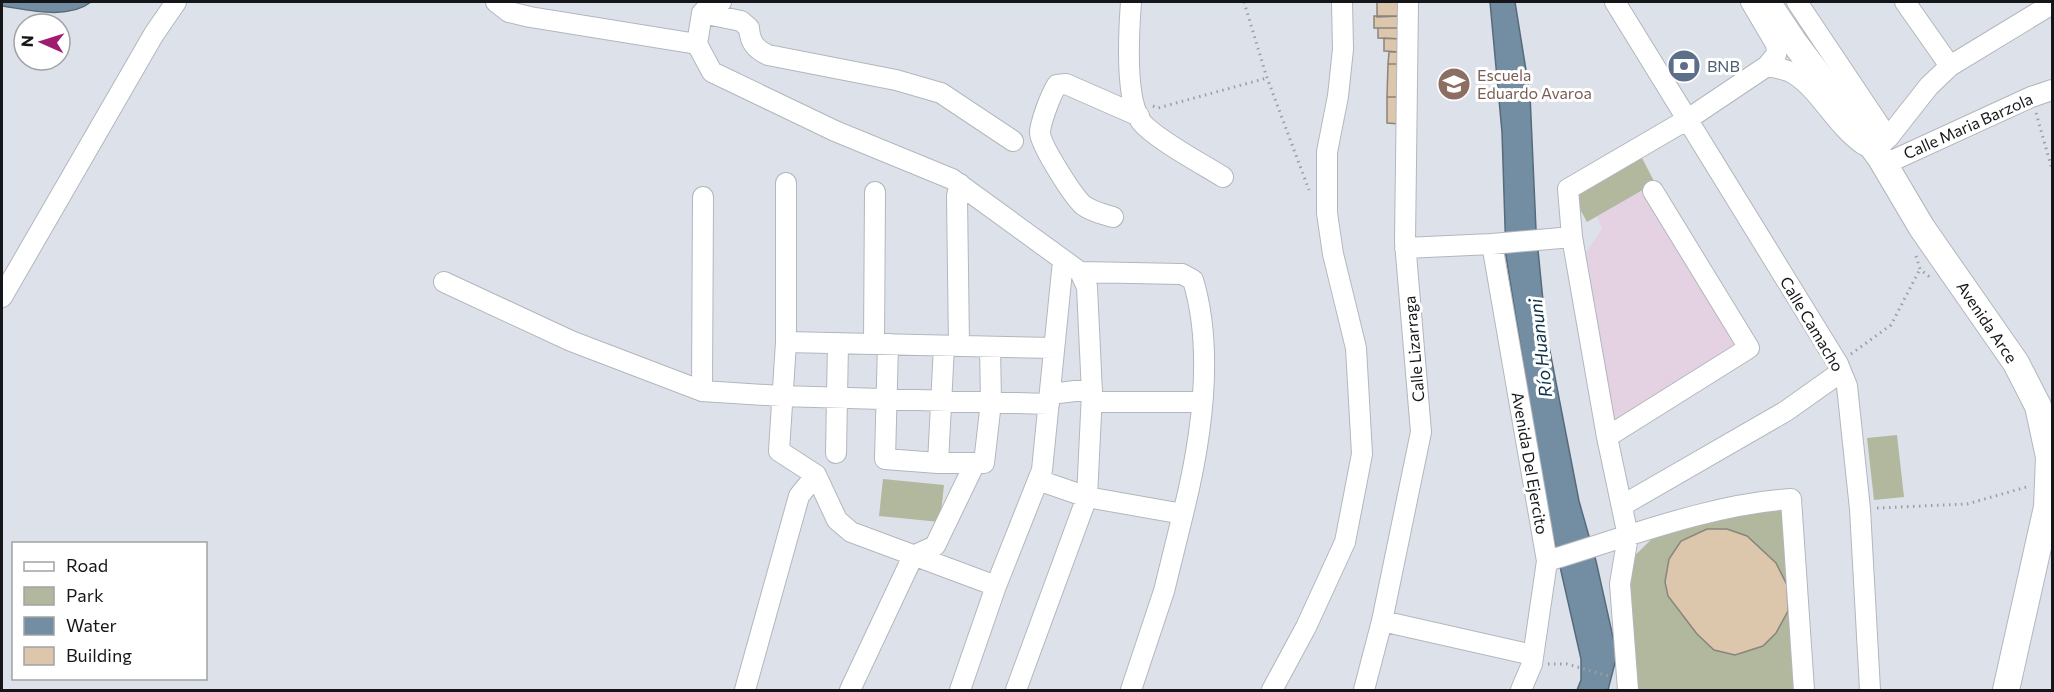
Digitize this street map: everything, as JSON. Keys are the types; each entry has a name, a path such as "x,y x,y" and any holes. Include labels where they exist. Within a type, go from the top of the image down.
{"main road":[{"name":"Avenida Arce","path":"1767,2 1793,41 1882,153 1922,228 2016,363 2038,405 2049,457 2047,507 2006,690"}],"street":[{"path":"2,297 154,34 176,2"},
{"path":"496,2 509,12 520,15 697,44"},
{"path":"721,2 710,4 702,13 697,44 712,72 835,130 960,184 1080,272 1088,287 1092,395 1087,497 1016,690"},
{"path":"1131,2 1133,101 1139,116 1150,129 1223,177"},
{"path":"1272,690 1306,627 1345,542 1362,454 1356,348 1333,254 1327,213 1326,152 1338,96 1343,50 1342,2"},
{"name":"Calle Lizarraga","path":"1364,690 1382,621 1421,432 1405,248 1408,2"},
{"name":"Calle Camacho","path":"1615,2 1840,368 1847,386 1860,509 1870,690"},
{"path":"1628,690 1620,584 1628,536 1607,437 1572,237 1568,189 1688,119 1767,66 1776,55 1777,46 1751,2"},
{"path":"1797,2 1882,153"},
{"path":"1905,2 1950,66"},
{"path":"1882,153 1929,86 1950,66 2052,4"},
{"path":"702,13 741,21 749,28 750,40 759,51 768,55 896,80 941,93 1013,141"},
{"path":"1767,66 1792,72 1803,80 1846,133 1882,153"},
{"path":"1113,217 1095,212 1082,204 1046,150 1040,133 1052,93 1057,85 1066,84 1139,116"},
{"name":"Calle Maria Barzola","path":"1882,153 2052,90"},
{"path":"786,183 786,342 779,451 816,475 837,520 851,532 996,586"},
{"path":"938,464 940,401 952,346 957,196 960,184"},
{"path":"1607,437 1749,348 1653,191"},
{"path":"875,192 881,344 887,399 885,459 938,464 984,463 991,402 990,347"},
{"path":"702,391 703,197"},
{"path":"1405,248 1497,244 1540,238 1572,237"},
{"name":"Avenida Del Ejercito","path":"1497,244 1552,560 1533,655 1521,690"},
{"path":"960,690 996,586 1042,470 1063,261"},
{"path":"1080,272 1182,274 1193,280 1200,302 1202,402 1197,455 1164,591 1131,690"},
{"path":"444,282 571,341 702,391 940,401 991,402 1092,395 1202,402"},
{"path":"786,342 1054,348"},
{"path":"836,453 838,343"},
{"path":"1623,505 1786,411 1840,368"},
{"path":"850,690 913,556 935,546 975,463"},
{"path":"746,690 799,496 816,475"},
{"path":"1038,480 1087,497 1183,514"},
{"path":"1552,560 1628,536 1768,500 1791,499 1804,690"},
{"path":"1382,621 1533,655"}],"path":[{"path":"1244,2 1267,78 1310,193"},
{"path":"1150,98 1153,106 1158,108 1267,78"},
{"path":"2031,97 2052,169"},
{"path":"1840,368 1891,325 1920,269"},
{"path":"1860,509 1967,504 2048,480"},
{"path":"1567,664 1611,677"}],"shaded area":[{"path":"1644,190 1738,342 1608,425 1583,257 1602,229 1597,216"}],"green space":[{"path":"1641,156 1655,183 1587,222 1572,195"},
{"path":"1897,435 1904,497 1874,500 1867,438"},
{"path":"883,479 944,485 940,522 879,516"},
{"path":"1771,504 1784,514 1796,690 1633,690 1625,565 1660,531"}],"water":[{"path":"2,2 91,2 82,8 60,12 2,6"},
{"name":"Río Huanuni","path":"1490,2 1515,2 1530,95 1536,230 1546,331 1579,501 1596,561 1617,655 1608,690 1577,690 1581,680 1581,659 1546,505 1506,256 1502,132"}],"building":[{"path":"1377,2 1401,2 1401,16 1377,17"},
{"path":"1374,16 1401,16 1401,28 1374,28"},
{"path":"1378,28 1401,28 1401,39 1378,38"},
{"path":"1384,38 1401,39 1400,52 1384,51"},
{"path":"1389,52 1400,52 1400,64 1388,64"},
{"path":"1388,64 1400,64 1400,97 1387,97"},
{"path":"1387,97 1400,97 1400,124 1387,123"},
{"path":"1707,529 1727,529 1747,536 1776,563 1787,585 1788,611 1776,633 1763,646 1735,655 1714,650 1697,634 1668,596 1665,582 1669,559 1681,541"}],"place":[{"name":"BNB","path":"1684,66"},
{"name":"Escuela Eduardo Avaroa","path":"1454,84"}]}
